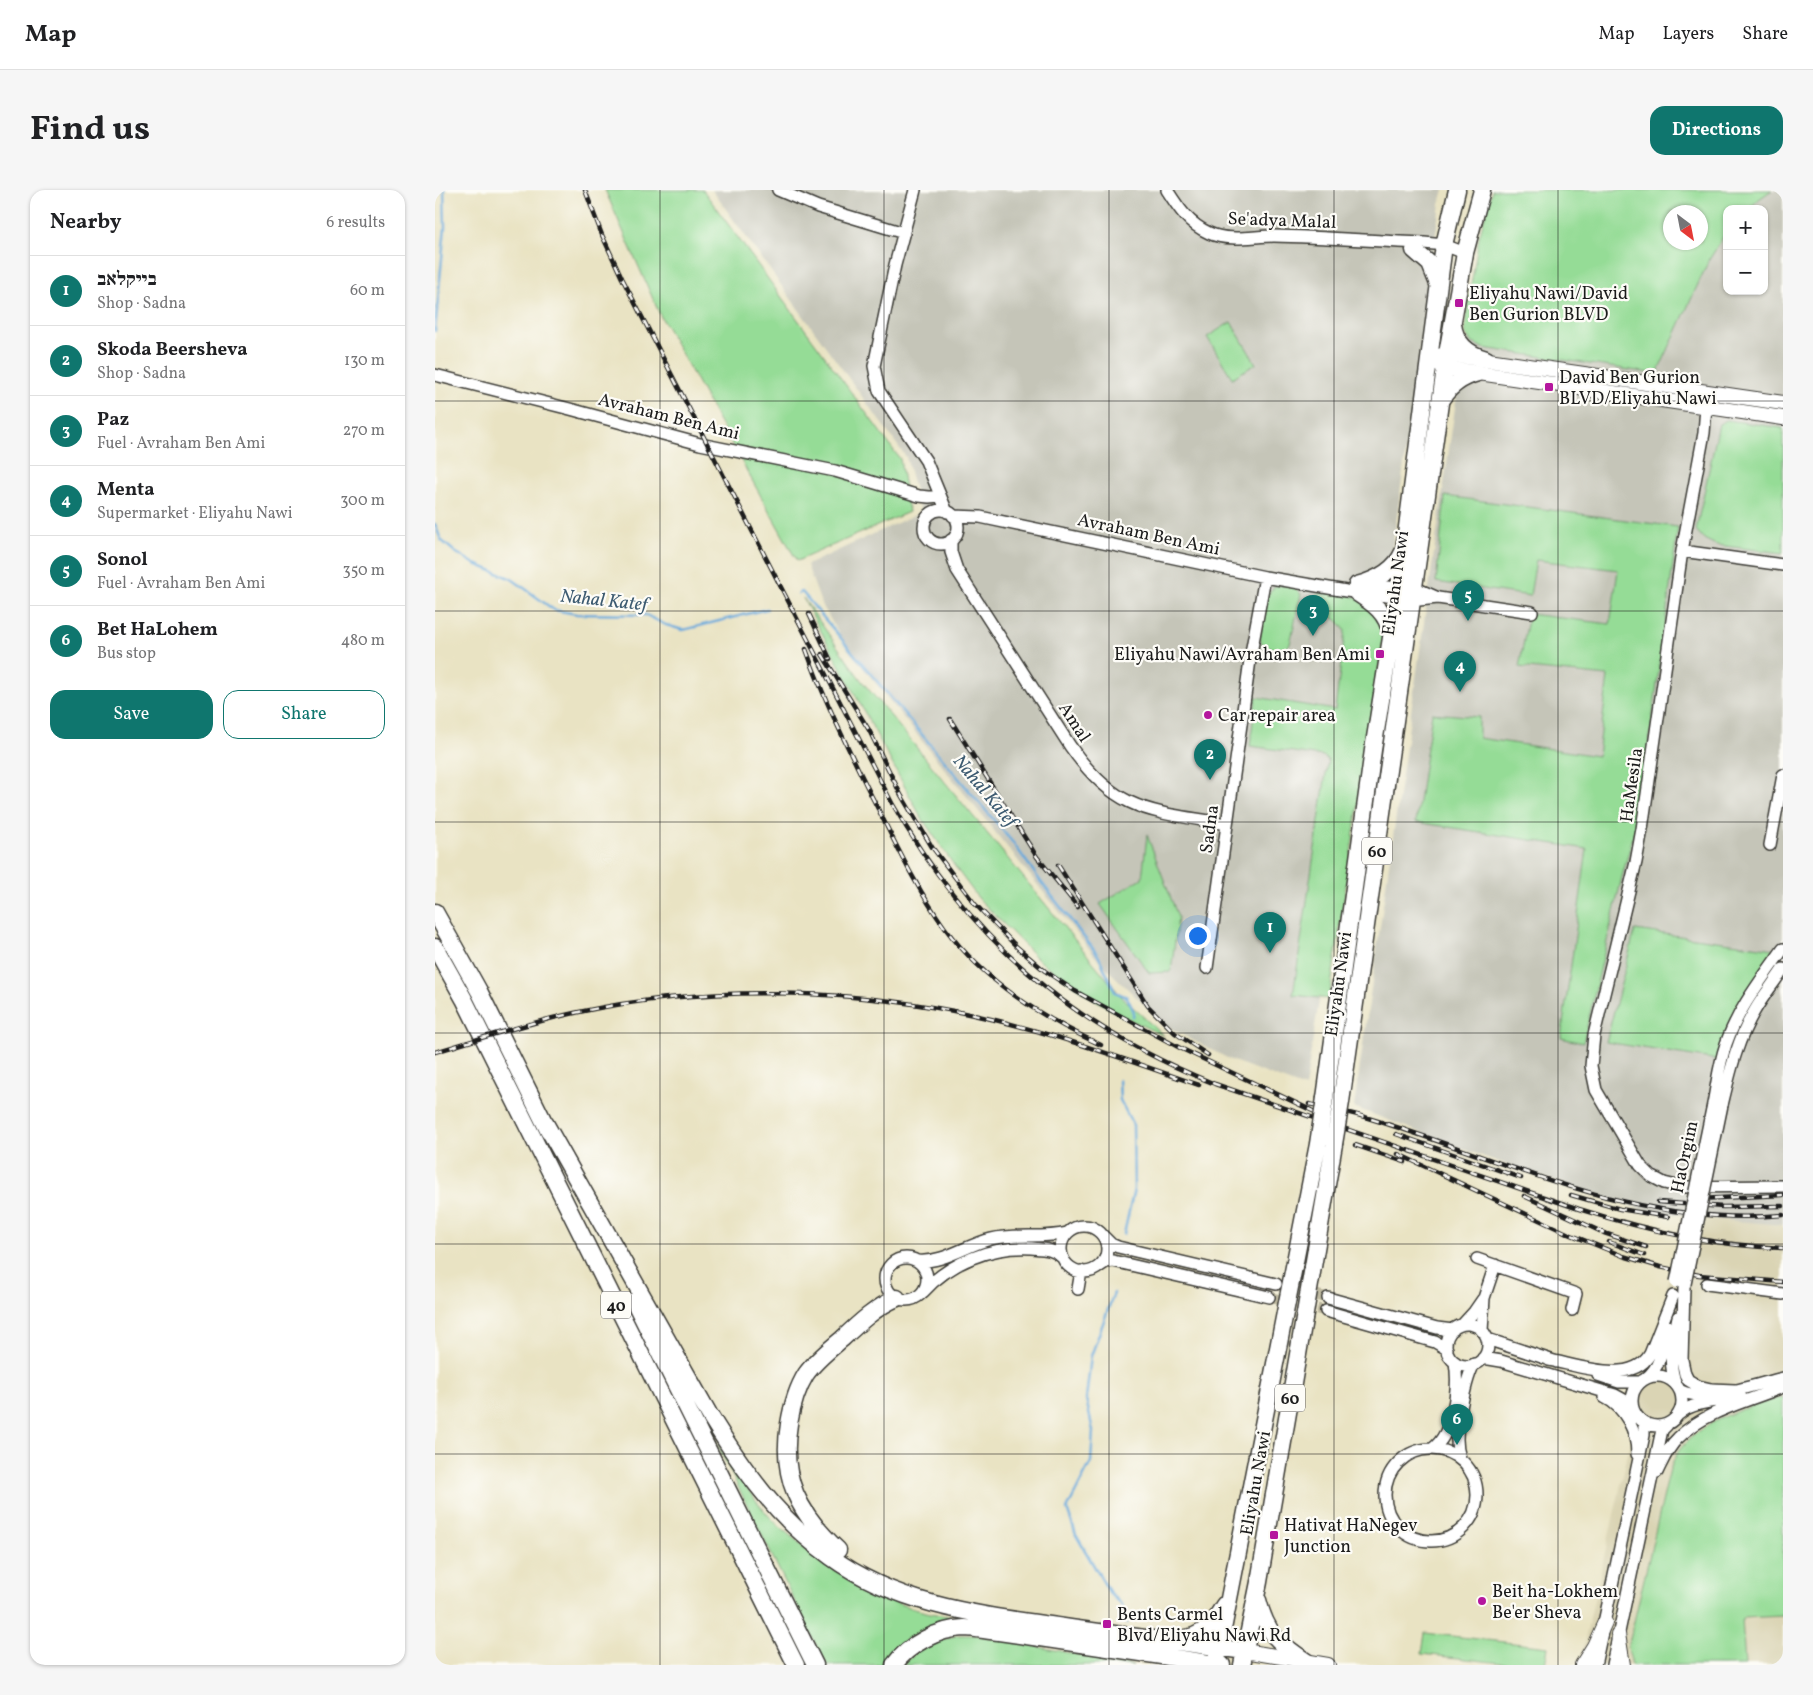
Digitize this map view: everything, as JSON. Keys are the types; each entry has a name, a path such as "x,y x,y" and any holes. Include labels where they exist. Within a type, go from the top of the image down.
{"highway":[{"name":"Eliyahu Nawi","path":"1244,1658 1259,1582 1326,1144 1325,1098 1373,750 1391,636 1406,594 1404,550 1443,250 1457,190"},
{"name":"Eliyahu Nawi","path":"1219,1647 1326,1144 1341,1102 1406,594 1441,401 1446,360 1465,253 1482,190"},
{"path":"1414,250 1429,264 1436,276 1439,288"},
{"path":"1441,401 1459,382 1482,366 1475,355 1463,347 1455,336 1453,324"},
{"path":"1391,636 1387,620 1381,610 1357,589 1385,574 1399,561 1404,550"},
{"name":"40","path":"435,912 479,991 815,1665"},
{"name":"40","path":"435,947 464,999 796,1665"},
{"path":"545,1123 709,1414 747,1473 773,1506 800,1532 832,1558 871,1580 937,1606 1218,1665"},
{"path":"897,1298 877,1308 817,1361 807,1373 794,1399 786,1444 786,1464 799,1503 823,1536 845,1557 863,1570 908,1596"},
{"path":"1259,1582 1257,1596 1260,1611 1267,1627 1280,1643 1307,1662"},
{"path":"1168,1654 1215,1622 1231,1595"},
{"path":"894,1665 898,1659 928,1637 963,1628 1168,1654 1219,1647 1244,1658"},
{"name":"60","path":"1218,1665 1219,1647"}],"main road":[{"path":"1429,358 1706,407 1783,418"},
{"path":"1482,366 1709,392 1783,403"},
{"path":"1582,1665 1594,1646 1605,1622"},
{"path":"1618,1634 1623,1665"},
{"path":"1244,1658 1328,1665"}],"street":[{"path":"778,190 818,207 905,233"},
{"path":"915,190 895,265 874,366 879,391 926,461 932,473 937,494 957,524 958,528 955,537 943,544 930,540 925,531 925,522 931,514 937,494"},
{"name":"Se'adya Malal","path":"1167,190 1182,214 1194,225 1211,234 1229,238 1272,236 1385,242 1465,253"},
{"name":"Se'adya Malal","path":"1385,242 1414,250 1443,250"},
{"name":"Avraham Ben Ami","path":"435,375 700,444 835,471 895,489 937,494"},
{"name":"HaMesila","path":"1709,392 1704,432 1681,551 1642,829 1636,862 1594,1035 1591,1054 1592,1072 1596,1090 1643,1169 1659,1181 1681,1187 1783,1186"},
{"path":"931,514 939,511 950,514"},
{"name":"Avraham Ben Ami","path":"950,514 1065,534 1265,577 1311,585 1406,594 1425,600 1438,598 1532,612"},
{"path":"958,528 980,518"},
{"name":"Amal","path":"951,540 953,561"},
{"name":"Amal","path":"939,544 953,561 1069,746 1081,762 1104,786 1117,796 1145,810 1227,824"},
{"path":"1681,551 1783,565"},
{"name":"Sadna","path":"1207,968 1251,653 1265,577"},
{"path":"1770,845 1783,774"},
{"name":"HaOrgim","path":"1718,1105 1720,1064 1734,1025 1747,1002 1783,949"},
{"name":"HaOrgim","path":"1678,1388 1671,1369 1671,1355 1682,1285 1718,1105 1743,1034 1755,1009 1783,969"},
{"path":"1063,1258 1061,1245 1067,1234 1072,1229 1086,1226 1093,1227 1111,1244 1118,1247 1276,1284"},
{"path":"1067,1234 1047,1237 1015,1236 990,1239 939,1260 927,1262 912,1258 899,1258 886,1271 885,1284 892,1295 897,1298 911,1300 923,1292 943,1273 963,1262 993,1251 1015,1248 1048,1249 1057,1251 1068,1265 1081,1271 1097,1268 1106,1262 1113,1261 1269,1297"},
{"path":"1097,1268 1106,1257 1107,1250 1103,1236"},
{"path":"1477,1259 1576,1294 1572,1310"},
{"path":"918,1261 927,1276 926,1287 923,1292"},
{"path":"1495,1265 1484,1298 1475,1312 1447,1338 1447,1349 1455,1362 1464,1365 1478,1361 1501,1361 1615,1395 1632,1407"},
{"path":"1078,1289 1081,1271"},
{"path":"1707,1284 1783,1294"},
{"path":"1682,1285 1682,1360 1685,1374 1689,1380 1698,1386 1711,1389 1735,1390"},
{"name":"HaOrgim","path":"1642,1381 1653,1372 1659,1362 1673,1296 1682,1285"},
{"path":"1549,1360 1611,1372 1627,1371 1636,1368 1650,1354 1673,1296"},
{"path":"1328,1298 1437,1328 1475,1326 1485,1335 1549,1360 1619,1382 1642,1381 1659,1376 1667,1377 1678,1388 1691,1395 1735,1390 1783,1378"},
{"path":"1460,1458 1457,1443 1458,1424 1470,1372 1487,1349 1484,1298"},
{"path":"1326,1311 1435,1342 1447,1349"},
{"path":"1432,1449 1441,1442 1448,1428 1457,1384 1455,1362"},
{"path":"1642,1381 1633,1392 1632,1407 1635,1415 1644,1423 1655,1426 1667,1424 1686,1408 1695,1405 1735,1399 1783,1387"},
{"path":"1573,1382 1607,1398 1622,1410 1635,1436 1637,1448 1636,1476"},
{"path":"1647,1496 1667,1452 1688,1429 1715,1414 1783,1387"},
{"path":"1678,1388 1683,1403 1679,1414"},
{"path":"1595,1665 1636,1476 1644,1436 1644,1423"},
{"path":"1612,1665 1662,1430 1667,1424"},
{"path":"1432,1449 1447,1451 1460,1458 1471,1470 1477,1489 1477,1505 1470,1521 1461,1530 1448,1538 1435,1541 1413,1538 1401,1530 1392,1519 1385,1499 1386,1484 1392,1471 1401,1460 1413,1452 1432,1449"}],"shaded area":[{"path":"712,190 1444,190 1440,203 1396,523 1305,1088 1231,1060 1166,1026 1099,961 848,649 821,603 807,565 921,512 906,457"},
{"path":"1497,190 1783,190 1783,1225 1701,1218 1639,1209 1485,1157 1354,1107 1458,387"},
{"path":"1783,945 1783,1665 1579,1665 1718,1068"}],"green space":[{"path":"605,190 703,190 900,459 909,512 797,561 660,315"},
{"path":"1492,190 1772,190 1753,205 1723,205 1723,237 1709,260 1657,374 1483,348 1471,342 1465,333 1466,315 1479,237"},
{"path":"1231,322 1256,364 1232,378 1207,337"},
{"path":"1727,420 1783,428 1783,553 1716,545 1704,539 1696,530 1719,424"},
{"path":"1445,496 1678,527 1640,811 1622,877 1583,1043 1561,1038 1587,849 1416,822 1432,713 1479,717 1479,738 1598,756 1608,676 1519,667 1529,614 1610,624 1618,570 1536,560 1530,596 1436,582"},
{"path":"1275,586 1294,587 1301,594 1290,644 1284,648 1275,649 1261,642 1260,638 1266,597"},
{"path":"1320,589 1360,598 1377,616 1383,640 1329,999 1293,995 1328,760 1323,756 1250,746 1256,697 1335,710 1345,631 1336,620 1316,608 1315,598"},
{"path":"803,598 861,680 1121,996 1164,1036 1120,1015 1087,995 1040,961 979,899 921,817"},
{"path":"1147,835 1178,917 1171,972 1149,973 1100,904 1142,878"},
{"path":"1635,930 1775,949 1737,1008 1718,1060 1606,1042"},
{"path":"1783,1397 1783,1616 1742,1618 1745,1665 1632,1665 1628,1647 1670,1469 1678,1452 1699,1431 1712,1423 1740,1410"},
{"path":"715,1440 747,1488 772,1519 814,1555 842,1574 887,1599 923,1611 963,1619 928,1628 918,1633 891,1654 884,1665 826,1665"},
{"path":"1425,1633 1548,1647 1545,1665 1519,1665 1422,1654"},
{"path":"957,1635 976,1635 1133,1665 902,1665 923,1647"}],"waterway":[{"name":"Nahal Katef","path":"435,331 445,227 444,190"},
{"name":"Nahal Katef","path":"435,524 441,540 455,552 475,564 512,579 554,610 577,614 646,615 666,625 683,630 767,609"},
{"name":"Nahal Katef","path":"799,593 802,592 1014,844 1098,955 1115,992 1127,997 1134,1012 1133,1017"},
{"name":"Nahal Katef","path":"1119,1080 1120,1100 1133,1125 1134,1189 1124,1234"},
{"name":"Nahal Katef","path":"1114,1293 1091,1356 1086,1399 1093,1431 1091,1462 1067,1509 1076,1535 1111,1595 1122,1605 1127,1623"}],"tunnel":[{"path":"1284,1287 1328,1298"},
{"path":"1269,1297 1326,1311"}],"railway":[{"path":"585,190 602,235 622,278 892,803 922,852 955,896 990,936 1028,973 1069,1005 1114,1035 1163,1061 1215,1084 1604,1217 1679,1236 1731,1244 1783,1248"},
{"path":"809,614 830,659"},
{"path":"806,649 828,705 871,795 914,880 945,928 978,965 1015,996 1057,1022 1101,1045"},
{"path":"822,654 869,730 901,795 932,847 975,904 1017,947 1045,971 1075,991 1180,1048 1317,1113"},
{"path":"950,719 1037,857 1078,907"},
{"path":"1058,865 1148,1006 1175,1033 1208,1055"},
{"path":"435,1052 543,1021 579,1012 625,1004 720,994 769,993 817,995 913,1004 1020,1026 1080,1044 1199,1085"},
{"path":"1309,1104 1368,1118 1572,1187 1623,1201 1676,1212 1729,1217 1783,1215"},
{"path":"1396,1134 1521,1178"},
{"path":"1355,1145 1405,1162"},
{"path":"1398,1154 1569,1234 1623,1256 1660,1267 1699,1275 1783,1282"},
{"path":"1571,1195 1620,1209 1668,1217"},
{"path":"1698,1199 1783,1195"},
{"path":"1524,1196 1604,1233 1646,1247"},
{"path":"1658,1202 1723,1207 1783,1206"},
{"path":"1609,1242 1644,1255"}],"place":[{"name":"Eliyahu Nawi/David Ben Gurion BLVD","path":"1459,303"},
{"name":"David Ben Gurion BLVD/Eliyahu Nawi","path":"1549,387"},
{"name":"Sonol","path":"1468,621"},
{"name":"Paz","path":"1313,636"},
{"name":"Eliyahu Nawi/Avraham Ben Ami","path":"1380,654"},
{"name":"Menta","path":"1460,692"},
{"name":"Car repair area","path":"1208,715"},
{"name":"Skoda Beersheva","path":"1210,780"},
{"name":"בייקלאב","path":"1270,953"},
{"name":"Bet HaLohem","path":"1457,1445"},
{"name":"Hativat HaNegev Junction","path":"1274,1535"},
{"name":"Beit ha-Lokhem Be'er Sheva","path":"1482,1601"},
{"name":"Bents Carmel Blvd/Eliyahu Nawi Rd","path":"1107,1624"}]}
